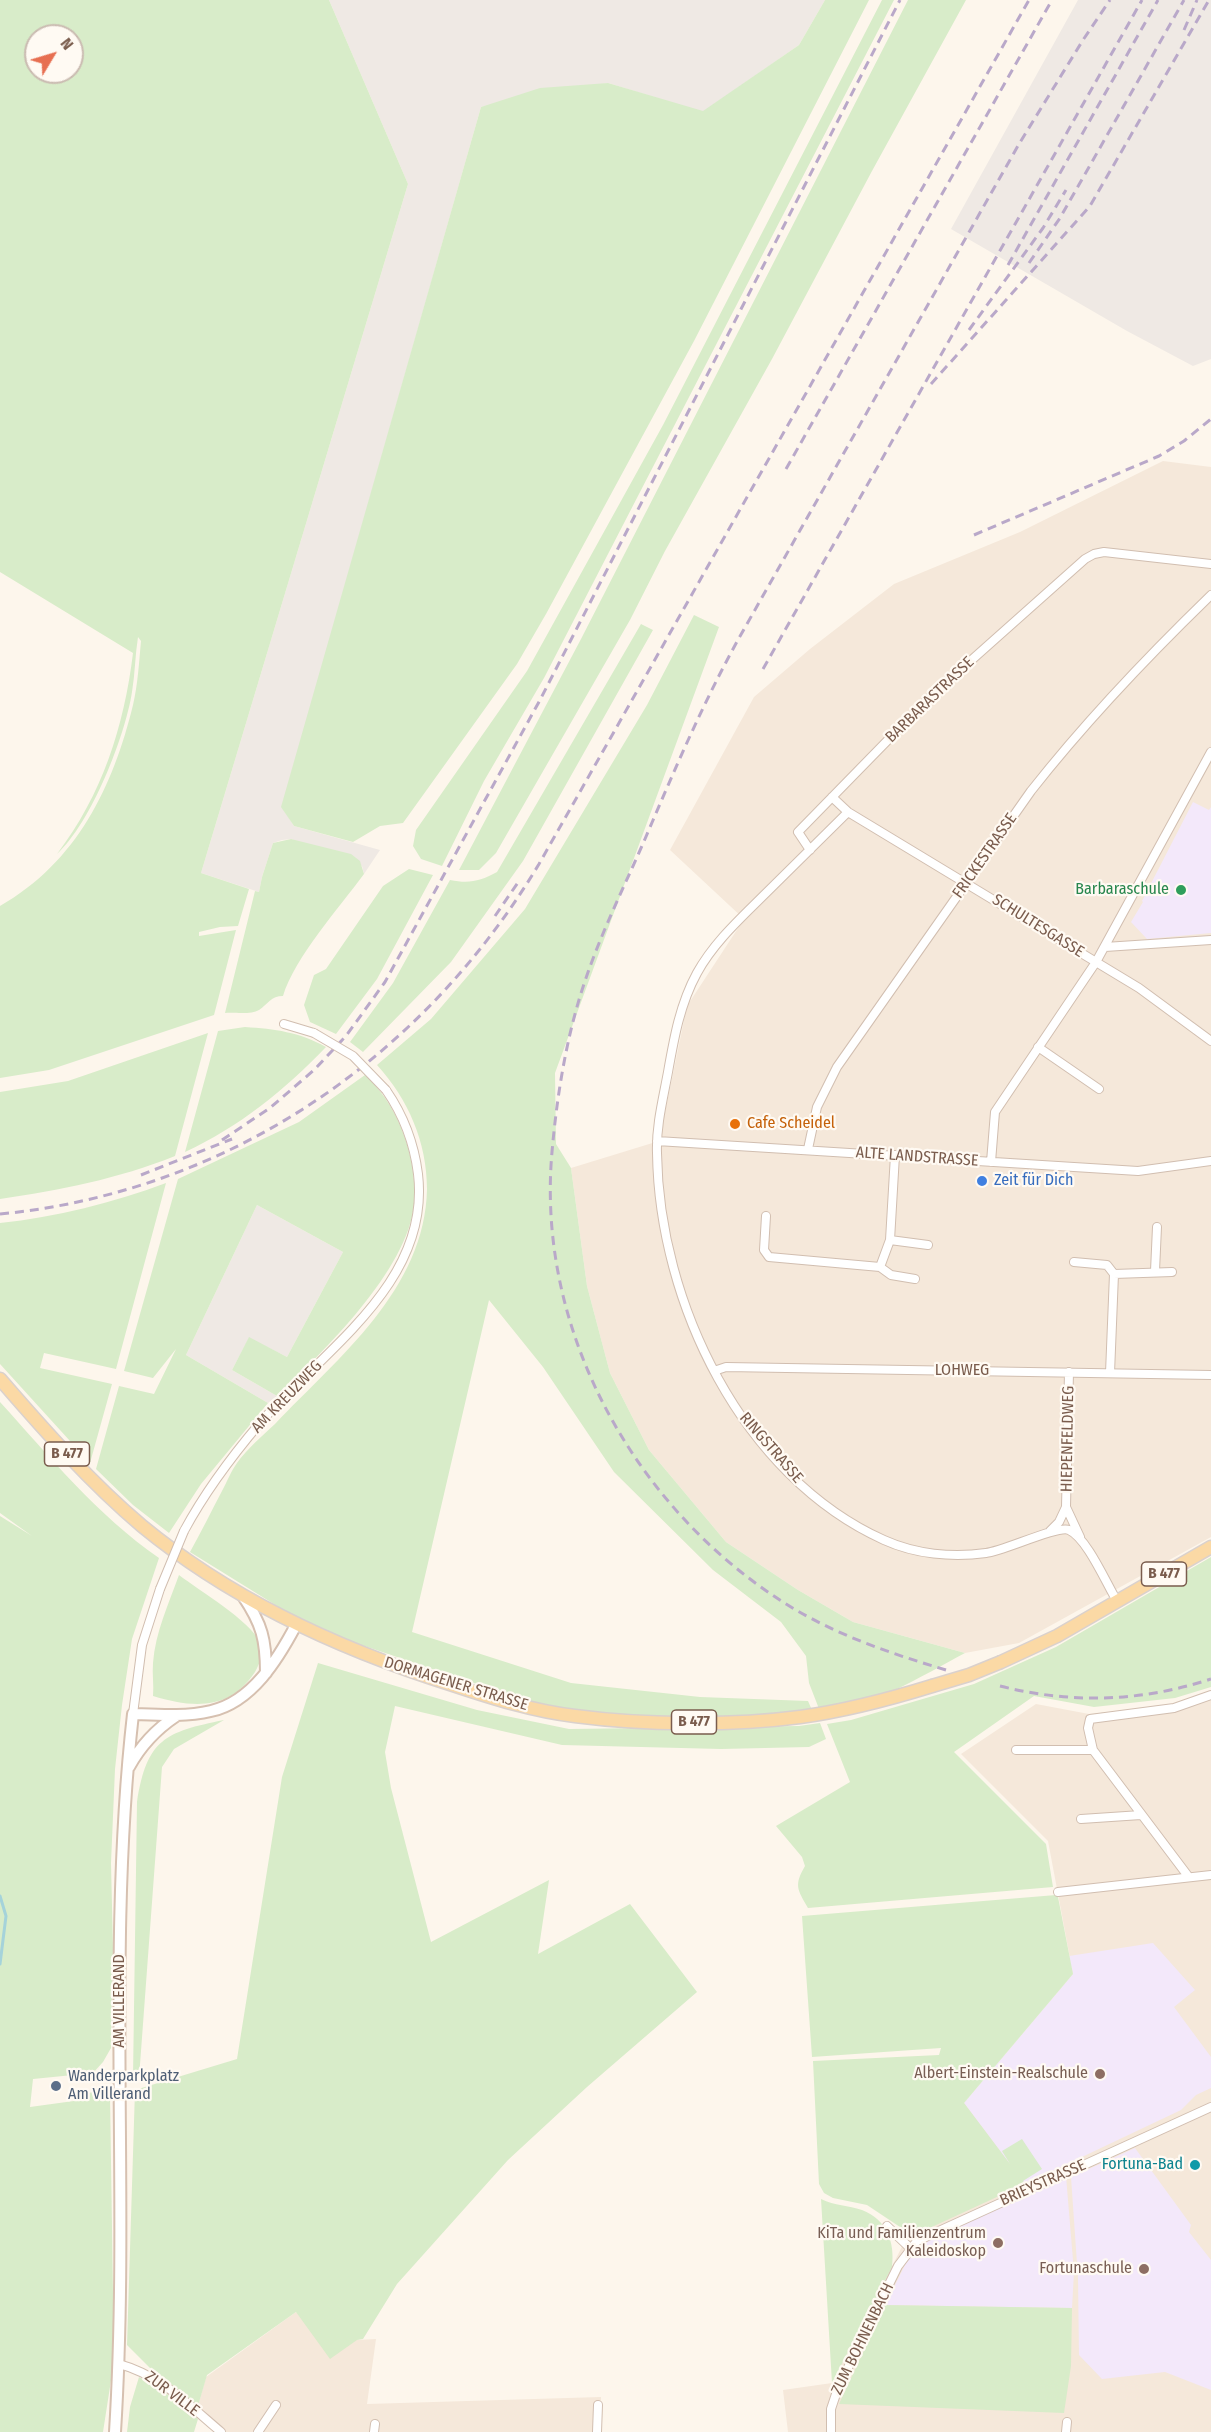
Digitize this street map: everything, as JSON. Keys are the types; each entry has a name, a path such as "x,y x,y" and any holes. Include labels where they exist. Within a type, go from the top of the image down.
{"main road":[{"name":"B 477","path":"0,1379 111,1499 144,1527 184,1557 296,1625"},
{"name":"B 477","path":"1117,1601 1211,1547"},
{"path":"242,1594 258,1618 264,1634 266,1674"},
{"name":"DORMAGENER STRASSE","path":"296,1625 388,1665 502,1701 572,1716 631,1722 681,1722 799,1717 849,1708 932,1686 1001,1662 1057,1636 1117,1601"},
{"path":"133,1714 177,1716 213,1711 238,1699 266,1674 296,1625"},
{"name":"AM VILLERAND","path":"114,2432 119,2364 119,1982 126,1771 133,1714"},
{"path":"126,1771 140,1746 158,1727 177,1716"}],"street":[{"name":"BARBARASTRASSE","path":"810,850 798,832 930,697 1086,559 1104,552 1211,564"},
{"name":"FRICKESTRASSE","path":"808,1149 817,1107 837,1067 1031,791 1064,749 1125,682 1211,595"},
{"path":"991,1162 995,1112 1105,947 1211,752"},
{"name":"SCHULTESGASSE","path":"832,797 848,812 1154,997 1211,1041"},
{"path":"657,1141 679,1013 697,973 731,929 848,812"},
{"path":"1105,947 1211,940"},
{"name":"AM KREUZWEG","path":"133,1714 142,1645 160,1589 184,1531 211,1486 261,1422 369,1311 398,1269 411,1239 417,1215 420,1191 414,1148 408,1128 386,1090 353,1056 314,1033 284,1024"},
{"path":"1038,1047 1099,1089"},
{"name":"ALTE LANDSTRASSE","path":"657,1141 1138,1171 1154,1171 1211,1161"},
{"name":"RINGSTRASSE","path":"657,1141 661,1206 670,1254 689,1318 714,1371 742,1417 779,1462 839,1514 880,1538 914,1550 942,1554 974,1554 1004,1550 1061,1528 1068,1529 1080,1538"},
{"path":"880,1267 890,1240 895,1155"},
{"path":"766,1216 764,1250 769,1257 880,1267 891,1275 915,1279"},
{"path":"1155,1272 1157,1227"},
{"path":"890,1240 928,1245"},
{"path":"1074,1262 1107,1265 1114,1274 1110,1373"},
{"path":"1114,1274 1172,1272"},
{"name":"LOHWEG","path":"714,1371 726,1367 1211,1375"},
{"name":"HIEPENFELDWEG","path":"1066,1507 1069,1372"},
{"path":"1049,1532 1059,1522 1066,1507"},
{"path":"1066,1507 1080,1538 1117,1601"},
{"path":"1188,1876 1093,1750 1088,1728 1090,1719 1174,1708 1211,1695"},
{"path":"1016,1750 1093,1750"},
{"path":"1081,1819 1142,1815"},
{"path":"1058,1892 1211,1875"},
{"name":"BRIEYSTRASSE","path":"910,2248 924,2237 1211,2107"},
{"path":"887,2226 910,2248"},
{"name":"ZUM BOHNENBACH","path":"831,2432 831,2409 838,2388 898,2266 910,2248"},
{"name":"ZUR VILLE","path":"119,2364 138,2369 154,2377 221,2432"},
{"path":"258,2432 276,2405"},
{"path":"597,2432 598,2405"},
{"path":"1066,2432 1067,2422"}],"shaded area":[{"path":"329,0 825,0 799,45 703,112 608,83 481,107 282,807 294,826 380,850 364,874 362,866 291,839 273,843 259,892 201,873 408,184"},
{"path":"1078,0 1211,0 1211,359 1193,366 1127,331 951,229"},
{"path":"1163,461 1211,467 1211,1537 1019,1643 965,1653 853,1622 798,1590 726,1542 649,1450 610,1373 587,1286 571,1168 659,1141 687,1006 744,919 670,850 754,697 810,649 894,584 1020,532"},
{"name":"Barbaraschule","path":"1193,802 1209,810 1211,807 1211,933 1147,939 1131,922"},
{"path":"257,1205 343,1252 287,1357 249,1338 232,1370 277,1396 268,1403 186,1355"},
{"path":"1211,1694 1211,2432 788,2432 783,2390 832,2383 909,2233 921,2232 964,2103 1073,1974 1048,1841 961,1754 1036,1704 1089,1714 1174,1706"},
{"name":"Albert-Einstein-Realschule","path":"1153,1943 1195,1990 1174,2007 1211,2057 1211,2088 1196,2095 1181,2110 1025,2184 964,2103 1073,1974 1069,1956"},
{"name":"Fortunaschule","path":"1135,2148 1191,2225 1189,2232 1211,2260 1211,2390 1165,2372 1102,2379 1079,2355 1078,2278 1071,2177"},
{"name":"KiTa und Familienzentrum Kaleidoskop","path":"1066,2176 1074,2272 1072,2308 885,2305 906,2263 919,2247 946,2230"},
{"path":"296,2312 357,2340 376,2339 367,2404 601,2397 600,2432 220,2432 197,2409 206,2377"}],"green space":[{"path":"0,0 329,0 408,184 201,873 249,889 238,926 199,932 199,936 236,930 214,1015 49,1070 0,1078 0,906 27,888 50,868 71,845 88,820 115,765 125,735 137,681 141,641 138,637 132,692 114,755 82,822 57,854 87,808 108,759 124,707 133,653 0,572"},
{"path":"825,0 869,0 694,341 517,664 403,823 380,826 353,842 294,826 281,807 481,107 540,88 608,83 703,111 799,45"},
{"path":"882,0 894,0 544,678 484,781 442,866 421,859 413,846 416,830 527,671 663,425"},
{"path":"908,0 966,0 772,359 665,551 630,620 496,853 479,870 459,870 581,639"},
{"path":"694,615 719,627 555,1073 556,1144 571,1168 587,1286 610,1373 649,1450 726,1542 798,1590 853,1622 965,1653 877,1698 821,1714 809,1683 806,1656 781,1622 713,1570 614,1472 543,1367 489,1300 412,1632 571,1683 700,1697 808,1701 815,1717 571,1716 335,1636 298,1619 190,1552 237,1463 351,1347 395,1290 411,1258 423,1225 427,1189 424,1155 414,1122 398,1092 377,1065 431,1019 525,909 647,705"},
{"path":"641,624 653,630 523,861 451,962 363,1052 350,1042 393,983 450,880 475,881 497,872"},
{"path":"291,839 351,854 360,861 364,874 307,949 283,996 273,999 256,1012 225,1013 255,891 259,892 273,843"},
{"path":"409,869 433,875 377,979 336,1034 310,1022 304,1005 314,975 326,969 383,886"},
{"path":"245,1027 287,1032 326,1047 278,1093 243,1119 185,1152 218,1031"},
{"path":"208,1033 175,1156 89,1183 0,1199 0,1092 68,1081"},
{"path":"365,1075 379,1089 399,1123 413,1172 414,1204 408,1229 397,1256 380,1282 339,1333 277,1396 232,1370 249,1337 287,1357 343,1252 257,1205 186,1355 268,1403 201,1484 169,1533 133,1505 96,1469 119,1386 154,1394 176,1349 153,1378 124,1371 178,1179 299,1122"},
{"path":"166,1183 116,1369 44,1353 40,1368 112,1384 90,1463 0,1364 0,1223 84,1208"},
{"path":"0,1402 95,1504 136,1541 159,1558 132,1639 115,1769 111,1863 113,1949 111,2048 93,2073 33,2079 30,2107 81,2100 87,2094 94,2092 110,2095 114,2361 103,2432 0,2432 0,1516 32,1536 0,1513"},
{"path":"1211,1557 1211,1687 1175,1698 1094,1707 1034,1696 954,1752 1046,1844 1053,1887 808,1908 798,1887 799,1878 805,1866 802,1857 776,1826 850,1782 827,1724 851,1720 974,1684 1056,1647"},
{"path":"179,1575 246,1624 260,1642 261,1657 255,1672 245,1685 222,1700 196,1704 153,1696 156,1641"},
{"path":"318,1663 477,1710 569,1729 799,1726 820,1723 826,1739 809,1747 721,1749 562,1745 395,1706 385,1752 391,1788 431,1942 549,1880 538,1954 630,1904 697,1992 587,2087 508,2160 397,2284 363,2339 357,2340 330,2359 296,2312 207,2375 198,2406 150,2368 127,2345 135,2090 237,2059 282,1777"},
{"path":"224,1720 174,1749 162,1767 139,2078 133,2077 137,1802 141,1781 153,1752 162,1742 187,1729"},
{"path":"1056,1895 1073,1974 964,2103 1010,2164 1002,2151 1022,2139 1042,2169 1023,2181 1025,2184 921,2232 909,2233 867,2205 833,2198 824,2193 819,2184 813,2061 939,2055 941,2048 812,2057 802,1916"},
{"path":"821,2199 871,2214 888,2233 893,2258 892,2267 832,2383"},
{"path":"885,2305 1072,2308 1071,2366 1064,2413 839,2404"},
{"path":"139,2377 161,2389 198,2419 194,2432 127,2432 130,2407"}],"waterway":[{"path":"0,1896 6,1916 0,1964"}],"railway":[{"path":"222,1140 270,1108 314,1070 346,1036 385,982 540,700 900,0"},
{"path":"0,1214 84,1201 164,1177 240,1145 312,1104 378,1054 438,997 492,934 539,864 1029,0"},
{"path":"786,469 1052,0"},
{"path":"946,1670 862,1642 822,1624 783,1602 730,1563 682,1517 640,1465 606,1408 579,1348 560,1284 551,1219 554,1130 568,1042 592,960 713,687 1019,144 1110,0"},
{"path":"763,669 1142,0"},
{"path":"1008,265 1158,0"},
{"path":"1029,263 1060,218 1184,0"},
{"path":"1184,30 1197,0"},
{"path":"931,384 1090,206 1209,0"},
{"path":"969,330 1043,228 1066,190"},
{"path":"974,535 1159,456 1184,441 1211,419"},
{"path":"495,916 519,881"},
{"path":"141,1175 232,1139"},
{"path":"1000,1686 1053,1696 1106,1698 1158,1692 1211,1679"}],"place":[{"name":"Barbaraschule","path":"1181,890"},
{"name":"Cafe Scheidel","path":"735,1124"},
{"name":"Zeit für Dich","path":"982,1181"},
{"name":"Albert-Einstein-Realschule","path":"1100,2074"},
{"name":"Wanderparkplatz Am Villerand","path":"56,2086"},
{"name":"Fortuna-Bad","path":"1195,2165"},
{"name":"KiTa und Familienzentrum Kaleidoskop","path":"998,2243"},
{"name":"Fortunaschule","path":"1144,2269"}]}
